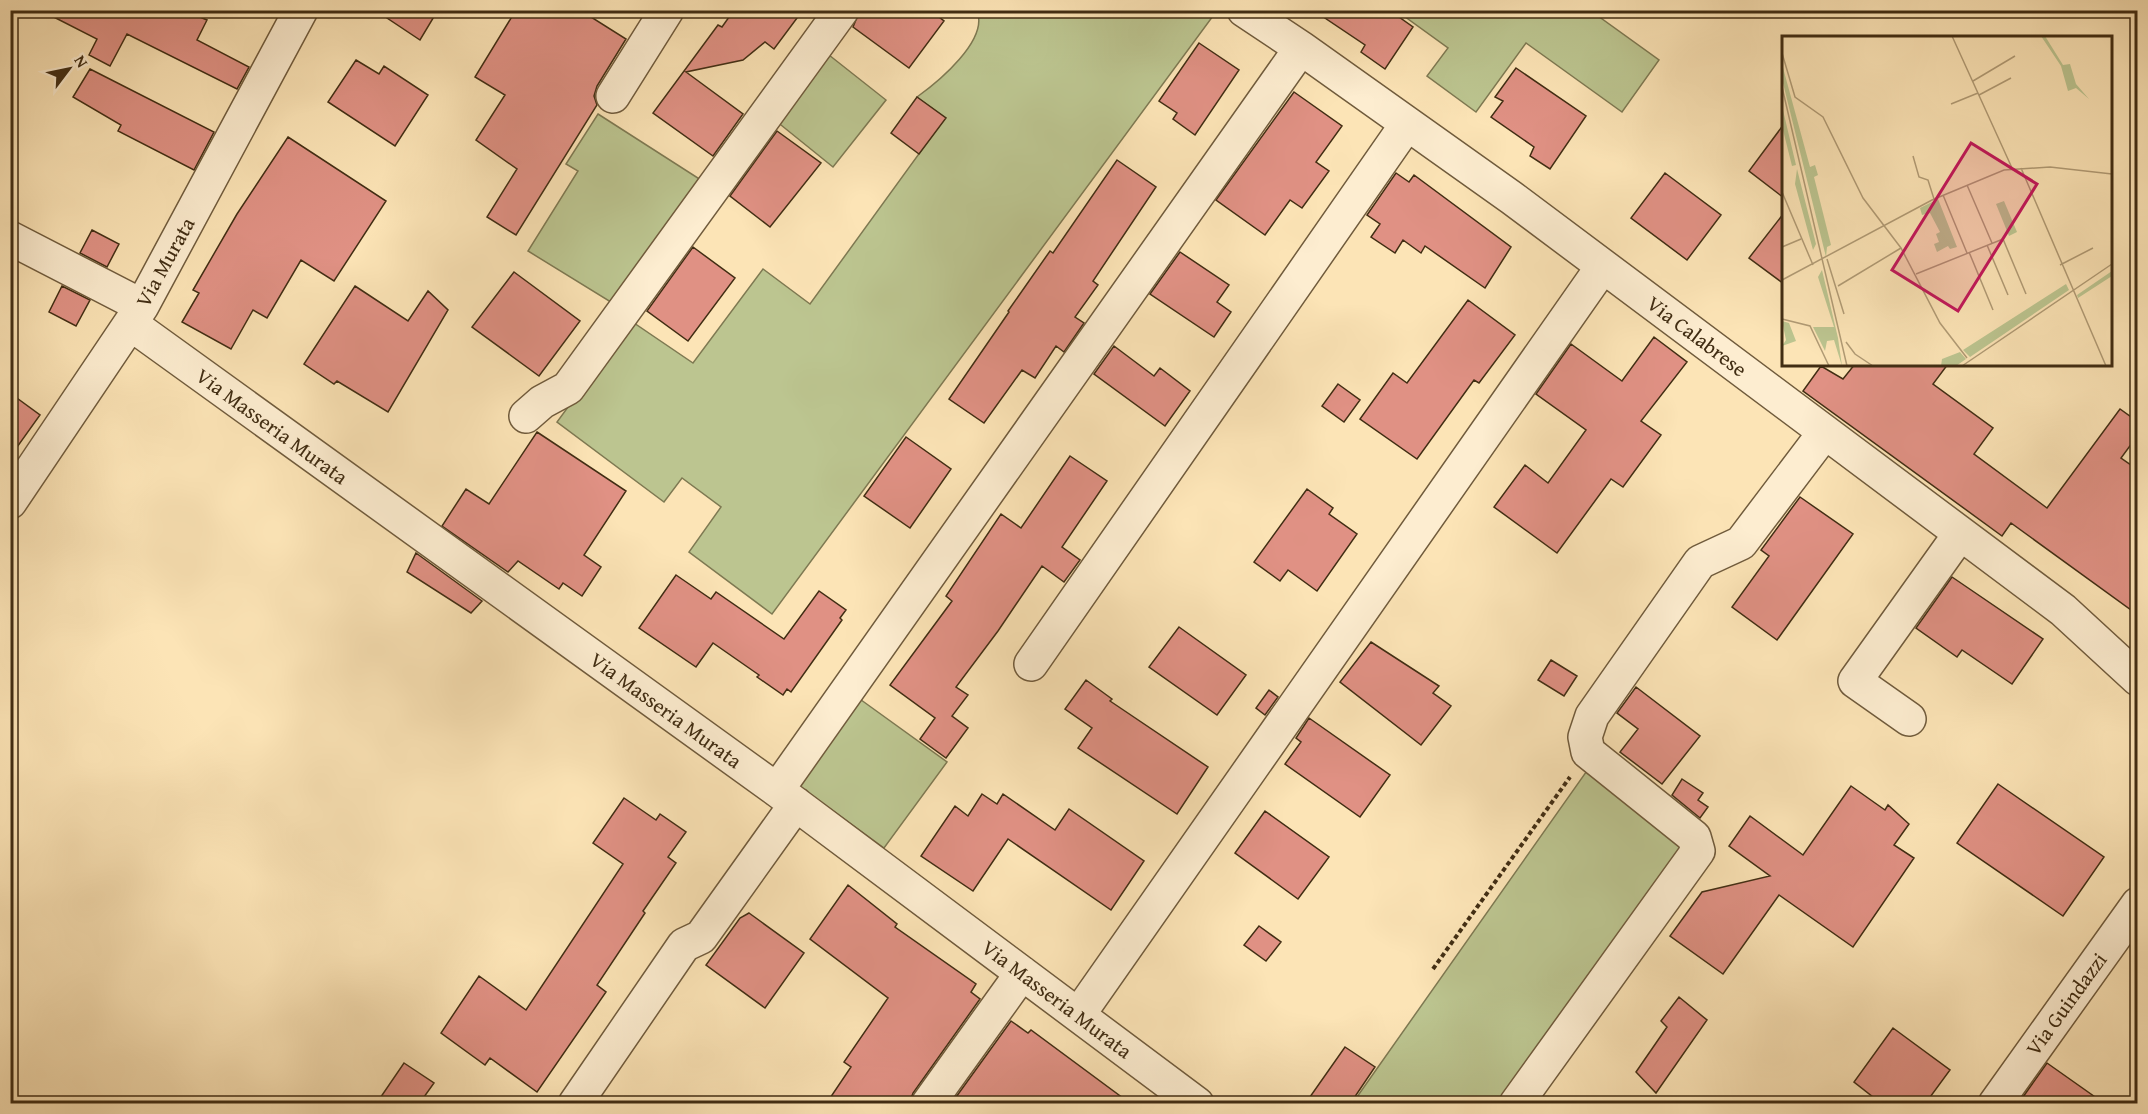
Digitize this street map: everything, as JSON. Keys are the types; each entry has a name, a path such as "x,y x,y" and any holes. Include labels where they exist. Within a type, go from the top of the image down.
{"street":[{"name":"Via Murata","path":"10,502 136,315 301,10"},
{"path":"613,96 667,10"},
{"path":"526,416 542,402 568,388 842,10"},
{"name":"Via Calabrese","path":"1244,10 1512,198 1604,266 2063,610 2138,679"},
{"path":"575,1104 684,945 702,937 786,797 1301,48"},
{"path":"1030,664 1407,124"},
{"name":"Via Masseria Murata","path":"10,238 136,315 1079,1014 1197,1104"},
{"path":"1079,1014 1604,266"},
{"path":"1516,1104 1698,851 1694,837 1588,752 1585,737 1592,716 1700,562 1741,543 1825,432"},
{"path":"1908,719 1855,681 1960,534"},
{"name":"Via Guindazzi","path":"1995,1104 2138,904"},
{"path":"928,1104 1022,973"}],"path":[{"path":"1434,969 1588,752"}],"green space":[{"path":"1203,10 1213,16 772,614 689,552 721,507 682,478 664,502 557,422 631,321 693,363 763,269 810,304 945,118 917,97 948,71 969,47 976,35 979,22 977,11"},
{"path":"1397,11 1591,11 1659,60 1622,112 1526,43 1476,112 1427,76 1448,48"},
{"path":"829,55 886,100 833,167 776,121"},
{"path":"598,114 701,180 614,304 528,251 578,171 566,164"},
{"path":"857,697 947,762 884,848 795,783"},
{"path":"1591,765 1689,851 1505,1103 1352,1104"}],"building":[{"path":"40,10 203,10 200,17 207,20 197,40 249,67 237,89 127,34 110,66 89,55 97,39"},
{"path":"375,10 438,10 420,40"},
{"path":"516,10 580,10 626,39 597,86 594,96 597,105 516,235 487,217 517,169 476,140 505,95 475,77"},
{"path":"734,10 803,10 774,49 765,42 743,60 686,72 743,114 713,156 653,113 718,25 722,27"},
{"path":"860,10 930,10 944,21 909,68 853,27"},
{"path":"1313,10 1389,10 1413,27 1385,69 1361,52 1365,45"},
{"path":"1199,43 1239,70 1195,135 1173,119 1177,113 1159,101"},
{"path":"356,60 379,74 384,66 428,95 395,146 328,102"},
{"path":"1516,68 1586,116 1550,169 1530,156 1534,147 1491,117 1503,101 1495,97"},
{"path":"90,69 214,132 194,170 118,131 121,125 73,97"},
{"path":"1294,92 1342,126 1316,162 1329,171 1302,208 1290,200 1265,235 1216,200"},
{"path":"917,97 946,118 919,154 891,133"},
{"path":"1782,127 1782,196 1749,171"},
{"path":"777,131 821,163 770,227 730,196"},
{"path":"288,137 386,201 334,281 301,260 267,318 253,310 231,349 182,322 199,293 193,290 237,214"},
{"path":"1117,160 1156,187 1093,281 1098,285 1075,317 1084,323 1064,352 1056,346 1035,378 1022,370 984,423 949,399 1050,251 1053,253"},
{"path":"1396,173 1409,182 1414,175 1511,247 1485,288 1425,246 1421,253 1403,240 1395,253 1371,237 1380,224 1367,215"},
{"path":"1665,173 1721,215 1687,260 1631,218"},
{"path":"1782,216 1782,283 1749,258"},
{"path":"92,230 119,244 107,267 80,253"},
{"path":"693,247 735,278 688,341 647,311"},
{"path":"1180,252 1229,285 1217,302 1231,312 1214,337 1150,294"},
{"path":"514,272 580,321 539,376 472,327"},
{"path":"62,286 90,300 76,326 49,312"},
{"path":"355,286 408,321 428,291 448,310 388,412 337,381 334,384 304,364"},
{"path":"1468,300 1515,335 1479,383 1474,380 1417,459 1360,419 1393,373 1407,383"},
{"path":"1654,337 1687,362 1641,421 1661,435 1623,487 1611,479 1557,553 1494,507 1525,465 1548,483 1586,430 1536,394 1571,344 1622,381"},
{"path":"1114,346 1154,376 1160,368 1190,391 1165,426 1094,374"},
{"path":"1821,366 1843,379 1853,366 1946,366 1933,384 1993,428 1974,454 2047,508 2120,409 2138,422 2138,435 2121,458 2138,470 2138,615 2011,523 2002,536 1803,391"},
{"path":"1338,384 1360,400 1344,422 1322,406"},
{"path":"10,393 40,415 10,457"},
{"path":"537,432 626,491 584,555 601,567 582,596 563,583 559,589 518,561 508,572 442,526 466,489 489,504"},
{"path":"906,437 951,469 910,528 864,496"},
{"path":"1070,456 1107,481 1062,547 1080,560 1064,582 1042,566 956,687 968,695 952,716 968,728 946,758 920,739 935,718 890,685 952,601 946,596 1001,514 1021,528"},
{"path":"1307,489 1333,508 1329,514 1357,534 1317,591 1288,570 1280,581 1254,562"},
{"path":"1800,497 1853,534 1777,640 1732,607 1769,556 1761,550"},
{"path":"416,553 482,601 471,613 407,572"},
{"path":"676,575 711,599 716,592 784,639 819,591 846,610 840,618 842,620 791,692 787,689 783,695 713,643 696,667 639,628"},
{"path":"1952,577 2043,639 2012,684 1962,650 1957,657 1916,628"},
{"path":"1179,627 1246,675 1217,715 1149,667"},
{"path":"1371,642 1439,686 1433,693 1451,706 1421,745 1340,682"},
{"path":"1551,660 1577,676 1564,696 1538,680"},
{"path":"1086,680 1112,699 1110,701 1208,767 1177,814 1078,748 1092,728 1065,709"},
{"path":"1636,687 1700,736 1662,784 1620,752 1638,729 1617,713"},
{"path":"1269,690 1278,697 1265,715 1256,708"},
{"path":"1309,718 1390,775 1360,817 1285,764 1301,742 1296,738"},
{"path":"1682,779 1703,793 1698,800 1708,807 1700,818 1672,795"},
{"path":"1998,784 2104,857 2063,916 1957,843"},
{"path":"1851,786 1885,810 1888,805 1909,824 1894,845 1914,858 1853,947 1779,895 1723,974 1670,936 1702,892 1770,876 1729,846 1750,816 1803,855"},
{"path":"982,794 997,804 1003,794 1055,830 1069,809 1144,861 1111,910 1008,839 973,891 921,856 955,806 968,816"},
{"path":"624,798 656,820 660,814 686,832 668,857 676,863 597,985 606,992 537,1092 490,1058 485,1065 441,1033 479,976 526,1010 623,864 593,843"},
{"path":"1265,811 1329,857 1298,899 1235,853"},
{"path":"848,885 897,924 895,927 976,984 971,992 980,999 913,1093 909,1104 826,1104 851,1067 844,1062 888,998 810,939"},
{"path":"749,913 804,953 765,1008 706,965 740,918"},
{"path":"1259,926 1281,942 1266,961 1244,945"},
{"path":"1679,997 1707,1020 1656,1093 1636,1072 1667,1027 1661,1021"},
{"path":"1011,1021 1028,1033 1031,1030 1131,1104 951,1104"},
{"path":"1893,1028 1950,1070 1925,1104 1882,1104 1854,1082"},
{"path":"1345,1047 1375,1067 1350,1104 1305,1104"},
{"path":"404,1063 434,1083 419,1104 376,1104"},
{"path":"2047,1063 2105,1104 2018,1104"}]}
